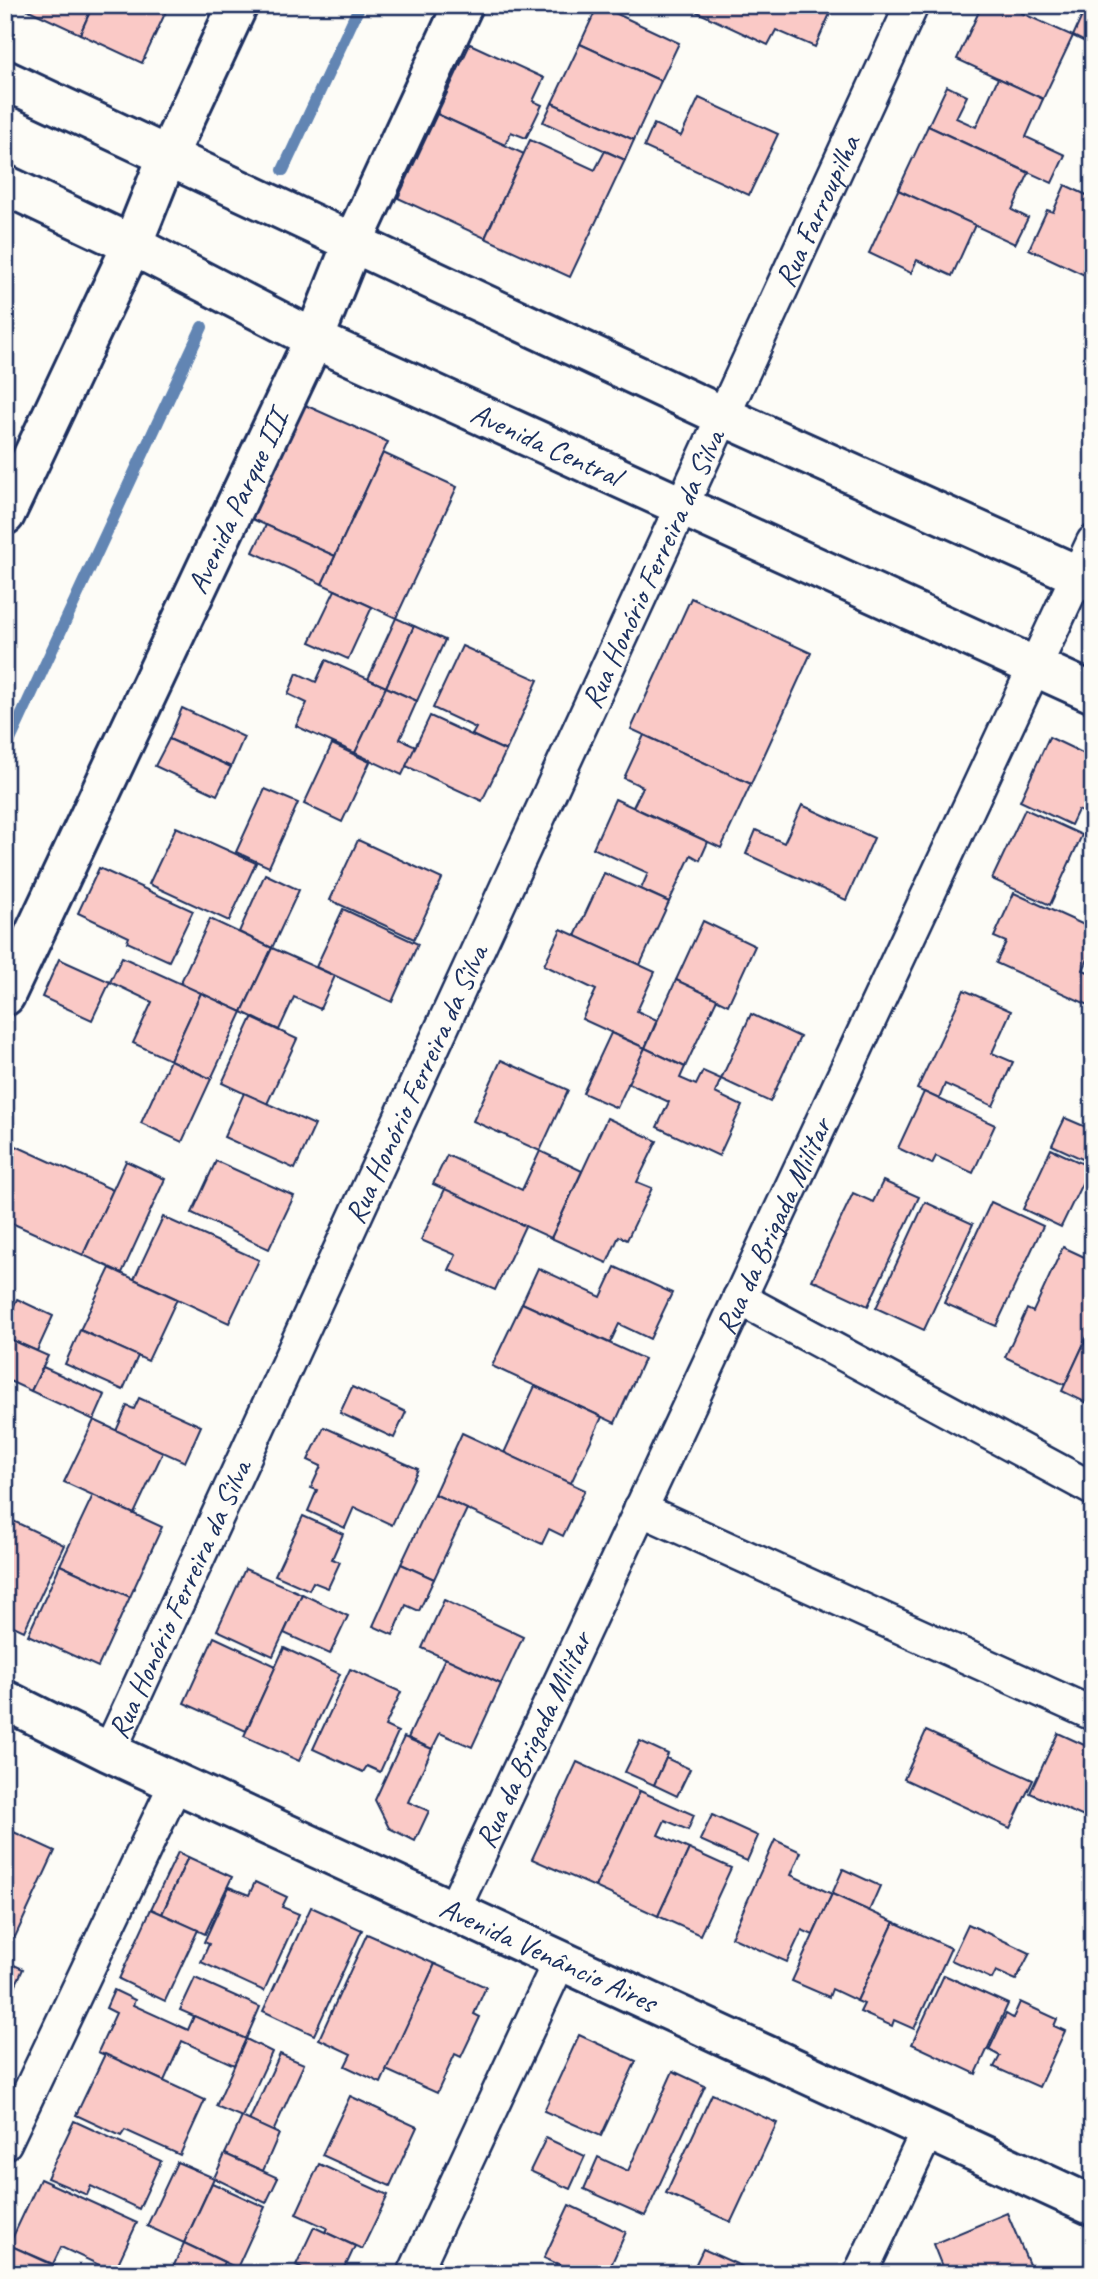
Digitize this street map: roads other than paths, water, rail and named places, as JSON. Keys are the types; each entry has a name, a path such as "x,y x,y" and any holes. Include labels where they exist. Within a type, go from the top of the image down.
{"street":[{"path":"5,515 132,245 168,155 238,5"},
{"name":"Avenida Parque III","path":"5,996 314,339 353,242 463,5"},
{"name":"Rua Farroupilha","path":"723,416 912,5"},
{"path":"5,80 723,416 1088,566"},
{"name":"Avenida Central","path":"5,186 132,245 314,339 1093,693"},
{"name":"Rua Honório Ferreira da Silva","path":"108,1752 723,416"},
{"name":"Rua da Brigada Militar","path":"453,1911 1035,668 1088,566"},
{"path":"739,1298 1093,1489"},
{"path":"640,1509 1093,1714"},
{"name":"Avenida Venâncio Aires","path":"5,1700 108,1752 1093,2206"},
{"path":"5,2143 176,1783"},
{"path":"414,2274 560,1961"},
{"path":"860,2274 928,2130"}],"waterway":[{"path":"283,170 360,5"},
{"path":"5,751 202,327"}]}
